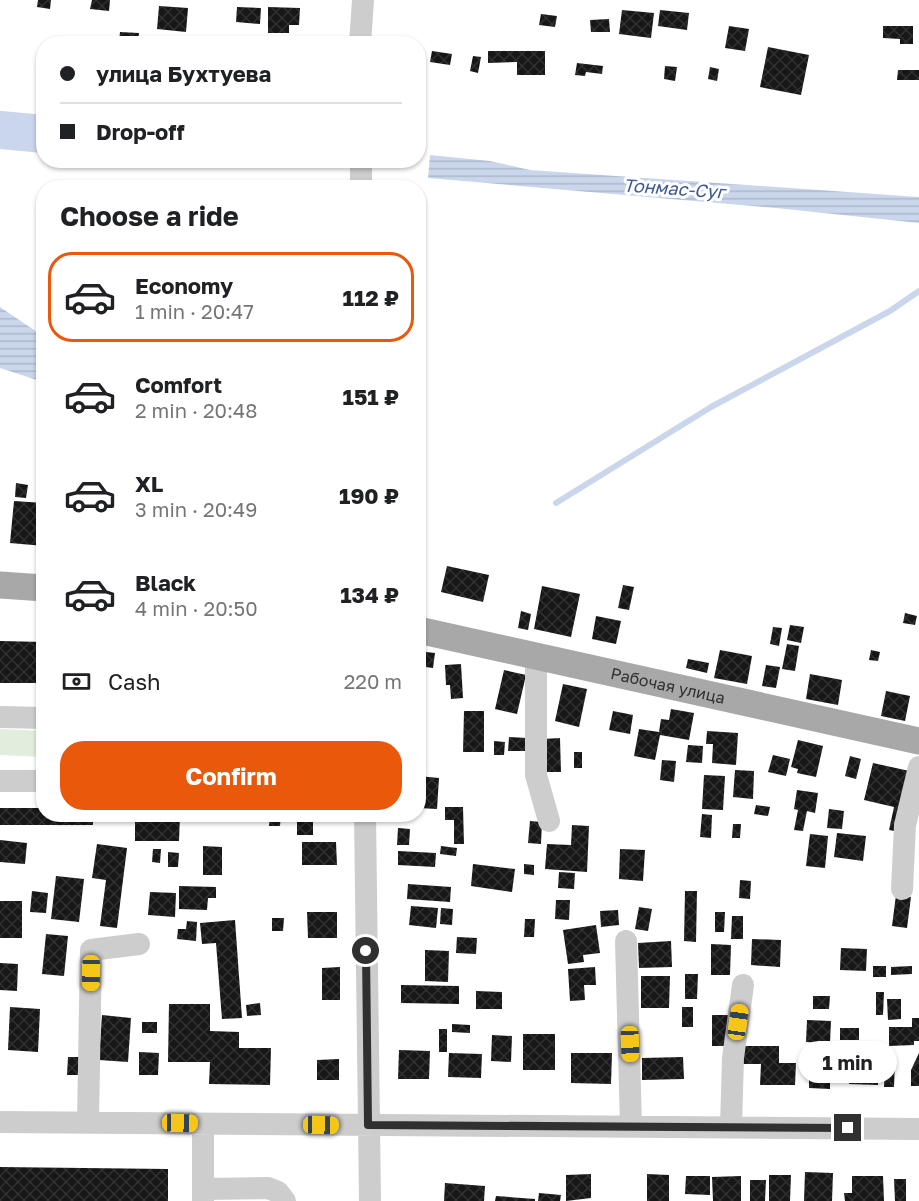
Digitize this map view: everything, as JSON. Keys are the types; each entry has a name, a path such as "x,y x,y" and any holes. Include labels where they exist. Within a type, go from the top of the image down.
{"main road":[{"path":"0,585 36,587"},
{"name":"Рабочая улица","path":"426,632 919,741"}],"street":[{"path":"361,36 363,0"},
{"path":"536,656 536,775 549,821"},
{"path":"0,717 36,718"},
{"path":"902,889 905,825 919,766"},
{"path":"0,781 36,781"},
{"path":"366,822 370,1201"},
{"path":"626,941 631,1126"},
{"path":"88,1122 91,950 139,945"},
{"path":"731,1127 733,1058 743,985"},
{"path":"0,1122 919,1129"},
{"path":"203,1124 203,1195 268,1188 278,1192 285,1201"}],"green space":[{"path":"0,729 36,731 36,757 0,755"}],"water":[{"name":"Тонмас-Суг","path":"430,155 490,161 530,170 919,197 919,223 776,208 428,178"},
{"path":"0,307 36,331 36,380 0,368"}],"building":[{"path":"38,0 51,0 50,9 37,7"},
{"path":"92,0 110,0 109,11 90,9"},
{"path":"159,6 188,8 186,32 157,29"},
{"path":"237,7 261,8 260,24 236,22"},
{"path":"268,7 300,8 299,25 289,25 289,33 268,33"},
{"path":"622,10 654,13 651,38 619,34"},
{"path":"660,10 689,13 687,30 658,26"},
{"path":"541,14 557,16 555,27 539,25"},
{"path":"609,19 610,32 591,32 590,20"},
{"path":"729,26 749,29 745,51 725,48"},
{"path":"883,26 913,26 913,44 900,44 900,39 883,38"},
{"path":"120,32 139,33 139,36 120,36"},
{"path":"768,47 809,55 801,95 760,87"},
{"path":"432,51 452,54 450,65 430,62"},
{"path":"488,51 545,51 545,75 517,75 517,62 488,63"},
{"path":"473,56 481,57 478,73 470,71"},
{"path":"577,63 603,66 602,74 586,72 585,76 575,75"},
{"path":"665,66 677,67 675,81 664,79"},
{"path":"710,67 719,69 717,81 708,79"},
{"path":"898,70 919,70 919,80 897,80"},
{"path":"16,483 28,485 26,498 15,497"},
{"path":"14,501 36,502 36,545 10,543"},
{"path":"447,566 489,575 483,602 441,592"},
{"path":"623,585 634,587 629,610 618,608"},
{"path":"542,586 580,594 571,637 534,629"},
{"path":"521,611 531,614 528,630 518,628"},
{"path":"905,613 917,616 915,625 903,623"},
{"path":"596,616 621,621 616,644 592,639"},
{"path":"790,625 804,627 801,643 787,640"},
{"path":"773,627 782,628 779,646 770,644"},
{"path":"0,641 36,642 36,683 0,683"},
{"path":"787,644 799,646 795,671 782,669"},
{"path":"720,650 752,656 747,684 714,678"},
{"path":"871,650 880,652 878,661 869,660"},
{"path":"426,652 435,653 433,668 426,667"},
{"path":"688,659 709,663 707,673 686,668"},
{"path":"461,664 463,698 451,699 450,685 446,685 445,665"},
{"path":"766,665 780,667 776,688 762,686"},
{"path":"504,670 526,675 517,714 495,709"},
{"path":"810,674 842,680 838,705 806,699"},
{"path":"563,684 587,689 579,727 555,721"},
{"path":"886,691 910,696 905,721 881,716"},
{"path":"671,709 694,713 689,740 660,735 655,760 634,756 639,729 659,732 661,719 669,720"},
{"path":"464,711 484,711 484,752 463,752"},
{"path":"613,711 633,715 630,734 609,730"},
{"path":"707,731 738,733 736,765 712,763 713,744 706,744"},
{"path":"509,737 527,738 526,751 508,751"},
{"path":"560,738 561,772 544,772 543,739"},
{"path":"798,740 823,746 816,777 797,773 798,769 791,767"},
{"path":"494,741 505,742 504,755 494,755"},
{"path":"688,745 703,746 702,763 686,762"},
{"path":"574,752 582,752 582,768 574,768"},
{"path":"773,755 790,759 786,776 768,772"},
{"path":"850,756 861,759 856,779 845,776"},
{"path":"662,760 676,761 674,782 660,780"},
{"path":"873,763 914,772 899,832 889,830 894,807 864,800"},
{"path":"735,770 754,771 753,799 733,797"},
{"path":"704,775 725,776 723,810 702,809"},
{"path":"426,777 439,778 437,809 426,808"},
{"path":"797,790 818,793 815,813 807,811 803,831 794,830 798,810 794,809"},
{"path":"756,805 770,807 768,816 754,814"},
{"path":"445,807 463,807 464,844 454,844 454,820 445,820"},
{"path":"0,808 36,808 36,822 93,822 93,825 0,825"},
{"path":"829,809 844,811 842,829 827,828"},
{"path":"702,814 712,815 711,838 700,837"},
{"path":"530,821 542,822 541,844 528,843"},
{"path":"135,822 180,822 179,841 135,841"},
{"path":"269,822 280,822 280,826 269,826"},
{"path":"297,822 313,822 313,835 297,835"},
{"path":"733,824 741,824 740,838 732,838"},
{"path":"572,825 589,826 587,872 545,869 547,844 571,845"},
{"path":"398,828 410,829 409,845 397,845"},
{"path":"837,833 866,836 863,861 834,857"},
{"path":"810,834 828,836 825,868 806,866"},
{"path":"0,840 27,843 25,864 0,862"},
{"path":"302,842 336,842 337,865 302,865"},
{"path":"97,844 127,848 117,928 100,926 106,880 92,878"},
{"path":"203,846 222,847 222,875 203,875"},
{"path":"441,846 457,848 456,856 440,854"},
{"path":"153,849 161,849 160,863 152,862"},
{"path":"620,849 645,850 643,881 619,879"},
{"path":"398,851 436,853 435,867 398,865"},
{"path":"168,852 179,853 178,867 168,867"},
{"path":"473,864 515,869 512,892 471,886"},
{"path":"524,864 534,865 534,875 524,874"},
{"path":"559,872 575,873 574,889 558,888"},
{"path":"56,876 84,879 79,922 51,919"},
{"path":"740,880 751,881 750,899 739,898"},
{"path":"408,884 451,887 450,902 407,899"},
{"path":"179,886 216,887 216,898 208,898 207,910 179,909"},
{"path":"32,891 48,893 46,913 30,912"},
{"path":"685,891 697,891 696,942 684,941"},
{"path":"150,892 176,893 175,917 148,915"},
{"path":"896,895 911,897 907,928 892,926"},
{"path":"556,900 570,900 569,920 555,919"},
{"path":"0,901 22,901 22,938 0,938"},
{"path":"411,906 438,908 436,928 409,925"},
{"path":"639,907 652,909 648,931 635,929"},
{"path":"441,908 453,909 452,925 440,924"},
{"path":"618,910 619,925 601,927 600,911"},
{"path":"307,912 337,912 337,938 308,938"},
{"path":"715,912 725,912 724,932 715,932"},
{"path":"732,916 743,916 743,939 731,939"},
{"path":"272,918 284,918 283,931 272,931"},
{"path":"525,919 535,919 534,937 524,937"},
{"path":"235,920 242,1018 222,1019 216,943 202,944 200,923"},
{"path":"187,921 197,922 196,941 177,939 178,929 186,929"},
{"path":"596,925 600,953 583,955 584,962 568,964 563,930"},
{"path":"46,934 68,936 64,976 42,974"},
{"path":"457,937 477,938 476,954 456,953"},
{"path":"752,939 781,940 780,967 751,965"},
{"path":"671,941 672,967 639,968 638,943"},
{"path":"711,944 731,945 730,975 711,975"},
{"path":"841,948 867,949 866,971 840,970"},
{"path":"425,950 449,951 448,982 425,981"},
{"path":"0,963 18,964 17,991 0,990"},
{"path":"873,966 886,966 886,977 873,977"},
{"path":"912,966 912,974 891,975 891,967"},
{"path":"340,967 340,1000 322,1000 322,968"},
{"path":"595,967 596,985 584,985 585,1000 570,1001 568,969"},
{"path":"685,974 698,974 697,999 685,999"},
{"path":"641,976 670,976 669,1008 641,1008"},
{"path":"401,985 459,986 459,1004 401,1003"},
{"path":"476,991 502,992 502,1009 476,1009"},
{"path":"876,992 884,992 883,1015 876,1015"},
{"path":"813,996 830,996 829,1009 813,1009"},
{"path":"887,999 901,999 901,1019 888,1020"},
{"path":"260,1003 261,1015 247,1016 246,1005"},
{"path":"169,1004 210,1004 210,1031 239,1032 239,1048 271,1048 270,1085 209,1084 210,1062 168,1062"},
{"path":"10,1007 40,1009 38,1052 8,1050"},
{"path":"682,1007 693,1007 693,1027 682,1027"},
{"path":"102,1015 131,1018 128,1062 99,1060"},
{"path":"712,1015 729,1015 728,1046 712,1046"},
{"path":"912,1018 919,1018 919,1041 914,1041 914,1045 889,1046 889,1027 912,1027"},
{"path":"807,1020 831,1021 830,1043 806,1042"},
{"path":"142,1022 157,1022 157,1033 142,1033"},
{"path":"452,1024 470,1025 470,1033 452,1032"},
{"path":"840,1028 859,1028 859,1040 840,1040"},
{"path":"439,1029 447,1029 447,1052 439,1052"},
{"path":"523,1034 555,1034 555,1070 523,1070"},
{"path":"492,1035 512,1036 511,1062 491,1061"},
{"path":"741,1046 779,1046 779,1063 796,1063 795,1085 760,1085 761,1064 741,1064"},
{"path":"399,1050 430,1051 429,1079 398,1079"},
{"path":"139,1052 159,1053 158,1075 139,1075"},
{"path":"449,1053 482,1054 481,1078 448,1077"},
{"path":"571,1053 612,1053 611,1084 571,1083"},
{"path":"919,1053 919,1086 911,1086 911,1070"},
{"path":"809,1054 830,1054 830,1089 809,1088"},
{"path":"68,1057 84,1057 83,1075 67,1075"},
{"path":"683,1057 684,1079 642,1080 642,1058"},
{"path":"339,1059 339,1080 317,1080 317,1060"},
{"path":"850,1060 878,1061 878,1085 849,1084"},
{"path":"885,1061 895,1061 894,1087 884,1087"},
{"path":"0,1167 168,1169 168,1201 0,1201"},
{"path":"805,1172 833,1173 832,1201 804,1201"},
{"path":"591,1174 591,1198 566,1201 566,1175"},
{"path":"647,1174 669,1175 669,1201 647,1201"},
{"path":"769,1175 791,1175 790,1201 769,1201"},
{"path":"686,1176 710,1176 710,1195 685,1194"},
{"path":"741,1176 741,1201 713,1201 712,1177"},
{"path":"852,1176 883,1176 884,1201 845,1201 844,1193 852,1193"},
{"path":"894,1179 906,1179 906,1201 895,1201"},
{"path":"750,1180 766,1180 765,1201 750,1201"},
{"path":"445,1183 485,1186 484,1201 444,1201"},
{"path":"539,1193 561,1195 560,1201 538,1201"},
{"path":"496,1196 535,1199 535,1201 495,1201"}],"waterway":[{"name":"Тонмас-Суг","path":"0,130 36,133"},
{"path":"556,503 711,407 890,311 919,291"}],"route":[{"path":"366,951 368,1125 848,1128"}]}
